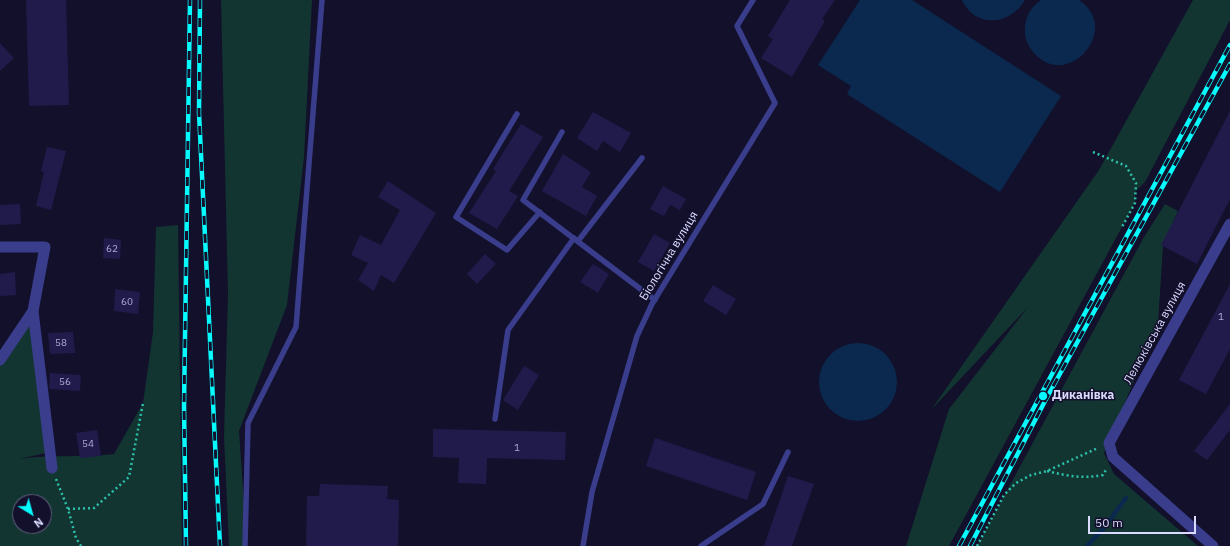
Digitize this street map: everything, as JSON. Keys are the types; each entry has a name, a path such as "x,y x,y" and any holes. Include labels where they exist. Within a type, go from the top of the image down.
{"street":[{"name":"Лелюківська вулиця","path":"1109,442 1230,224"},
{"path":"0,247 45,247 33,312 52,468"},
{"path":"0,360 33,312"},
{"path":"1109,442 1113,457 1213,546"}],"lane":[{"path":"245,546 248,423 296,327 322,0"},
{"name":"Біологічна вулиця","path":"583,546 592,492 637,336 655,300 775,103 737,26 753,0"},
{"path":"517,114 456,217 507,250 540,212"},
{"path":"562,132 523,200 655,300"},
{"path":"494,419 508,330 576,239 642,158"},
{"path":"701,546 763,504 788,452"}],"path":[{"path":"1093,152 1126,166 1136,183 1135,203 1122,227"},
{"path":"68,508 94,508 129,477 143,403"},
{"path":"977,546 1004,495 1016,483 1031,475 1047,471 1109,442"},
{"path":"1047,471 1066,476 1087,478 1103,475 1113,457"},
{"path":"52,468 68,508 76,538 81,546"}],"green space":[{"path":"221,0 312,0 304,157 287,305 239,431 247,546 229,546 224,436 228,294"},
{"path":"1193,0 1230,0 1230,20 1145,182 1135,192 1135,203 949,546 906,546 949,409 1028,307 931,410 1099,170"},
{"path":"1165,204 1178,211 1163,246 1158,323 1104,453 1114,474 1198,546 977,546 1144,237"},
{"path":"178,225 182,546 0,546 0,360 33,311 50,452 19,459 114,454 143,403 153,332 156,227"}],"water":[{"path":"860,0 912,0 1061,96 1000,192 847,94 851,86 818,65"},
{"path":"962,0 1025,0 1011,15 1002,19 993,20 975,16"},
{"path":"1041,0 1079,0 1091,12 1095,26 1093,39 1086,51 1075,60 1063,65 1049,64 1036,55 1026,40 1026,19 1033,7"},
{"path":"850,343 866,343 880,349 891,360 897,374 897,390 891,404 880,415 866,421 850,421 836,415 825,404 819,390 819,374 825,360 836,349"}],"building":[{"path":"26,0 66,0 69,105 29,106"},
{"path":"790,0 835,0 822,19 825,21 792,77 761,58 773,39 768,36"},
{"path":"0,43 14,58 0,71"},
{"path":"1230,111 1230,199 1197,264 1161,245"},
{"path":"593,112 631,133 620,152 603,141 597,151 577,138"},
{"path":"521,124 543,137 509,191 518,196 497,229 469,213 496,171 493,169"},
{"path":"47,147 66,151 51,210 36,206 44,172 41,171"},
{"path":"563,154 591,172 582,187 597,196 586,216 542,191"},
{"path":"388,181 436,213 394,283 381,275 374,291 358,280 368,263 351,255 360,235 381,245 400,210 378,197"},
{"path":"663,186 686,199 680,210 670,205 664,216 650,209"},
{"path":"20,204 21,224 0,225 0,205"},
{"path":"654,234 670,243 654,271 638,262"},
{"path":"104,238 121,240 120,259 103,258"},
{"path":"485,254 496,264 477,284 467,274"},
{"path":"593,264 609,274 598,293 580,282"},
{"path":"15,272 16,295 0,296 0,274"},
{"path":"1230,284 1230,349 1206,394 1179,380"},
{"path":"713,285 736,299 726,315 703,301"},
{"path":"115,289 140,292 138,314 114,311"},
{"path":"73,332 75,353 50,354 48,333"},
{"path":"524,366 539,375 518,410 503,400"},
{"path":"50,373 81,375 80,391 49,389"},
{"path":"1230,404 1230,430 1207,460 1194,451"},
{"path":"433,429 566,432 565,460 487,458 486,484 458,483 459,458 433,457"},
{"path":"97,430 101,456 80,458 76,433"},
{"path":"655,438 756,472 747,500 646,466"},
{"path":"788,476 814,484 792,546 764,546"},
{"path":"320,484 388,486 387,499 399,500 398,546 306,546 307,496 319,496"}],"waterway":[{"path":"1087,546 1103,529 1126,498"}],"railway":[{"path":"186,546 184,406 190,0"},
{"path":"200,0 199,113 220,546"},
{"path":"959,546 1230,45"},
{"path":"970,546 1045,401 1230,64"}],"place":[{"name":"Диканівка","path":"1043,396"}]}
